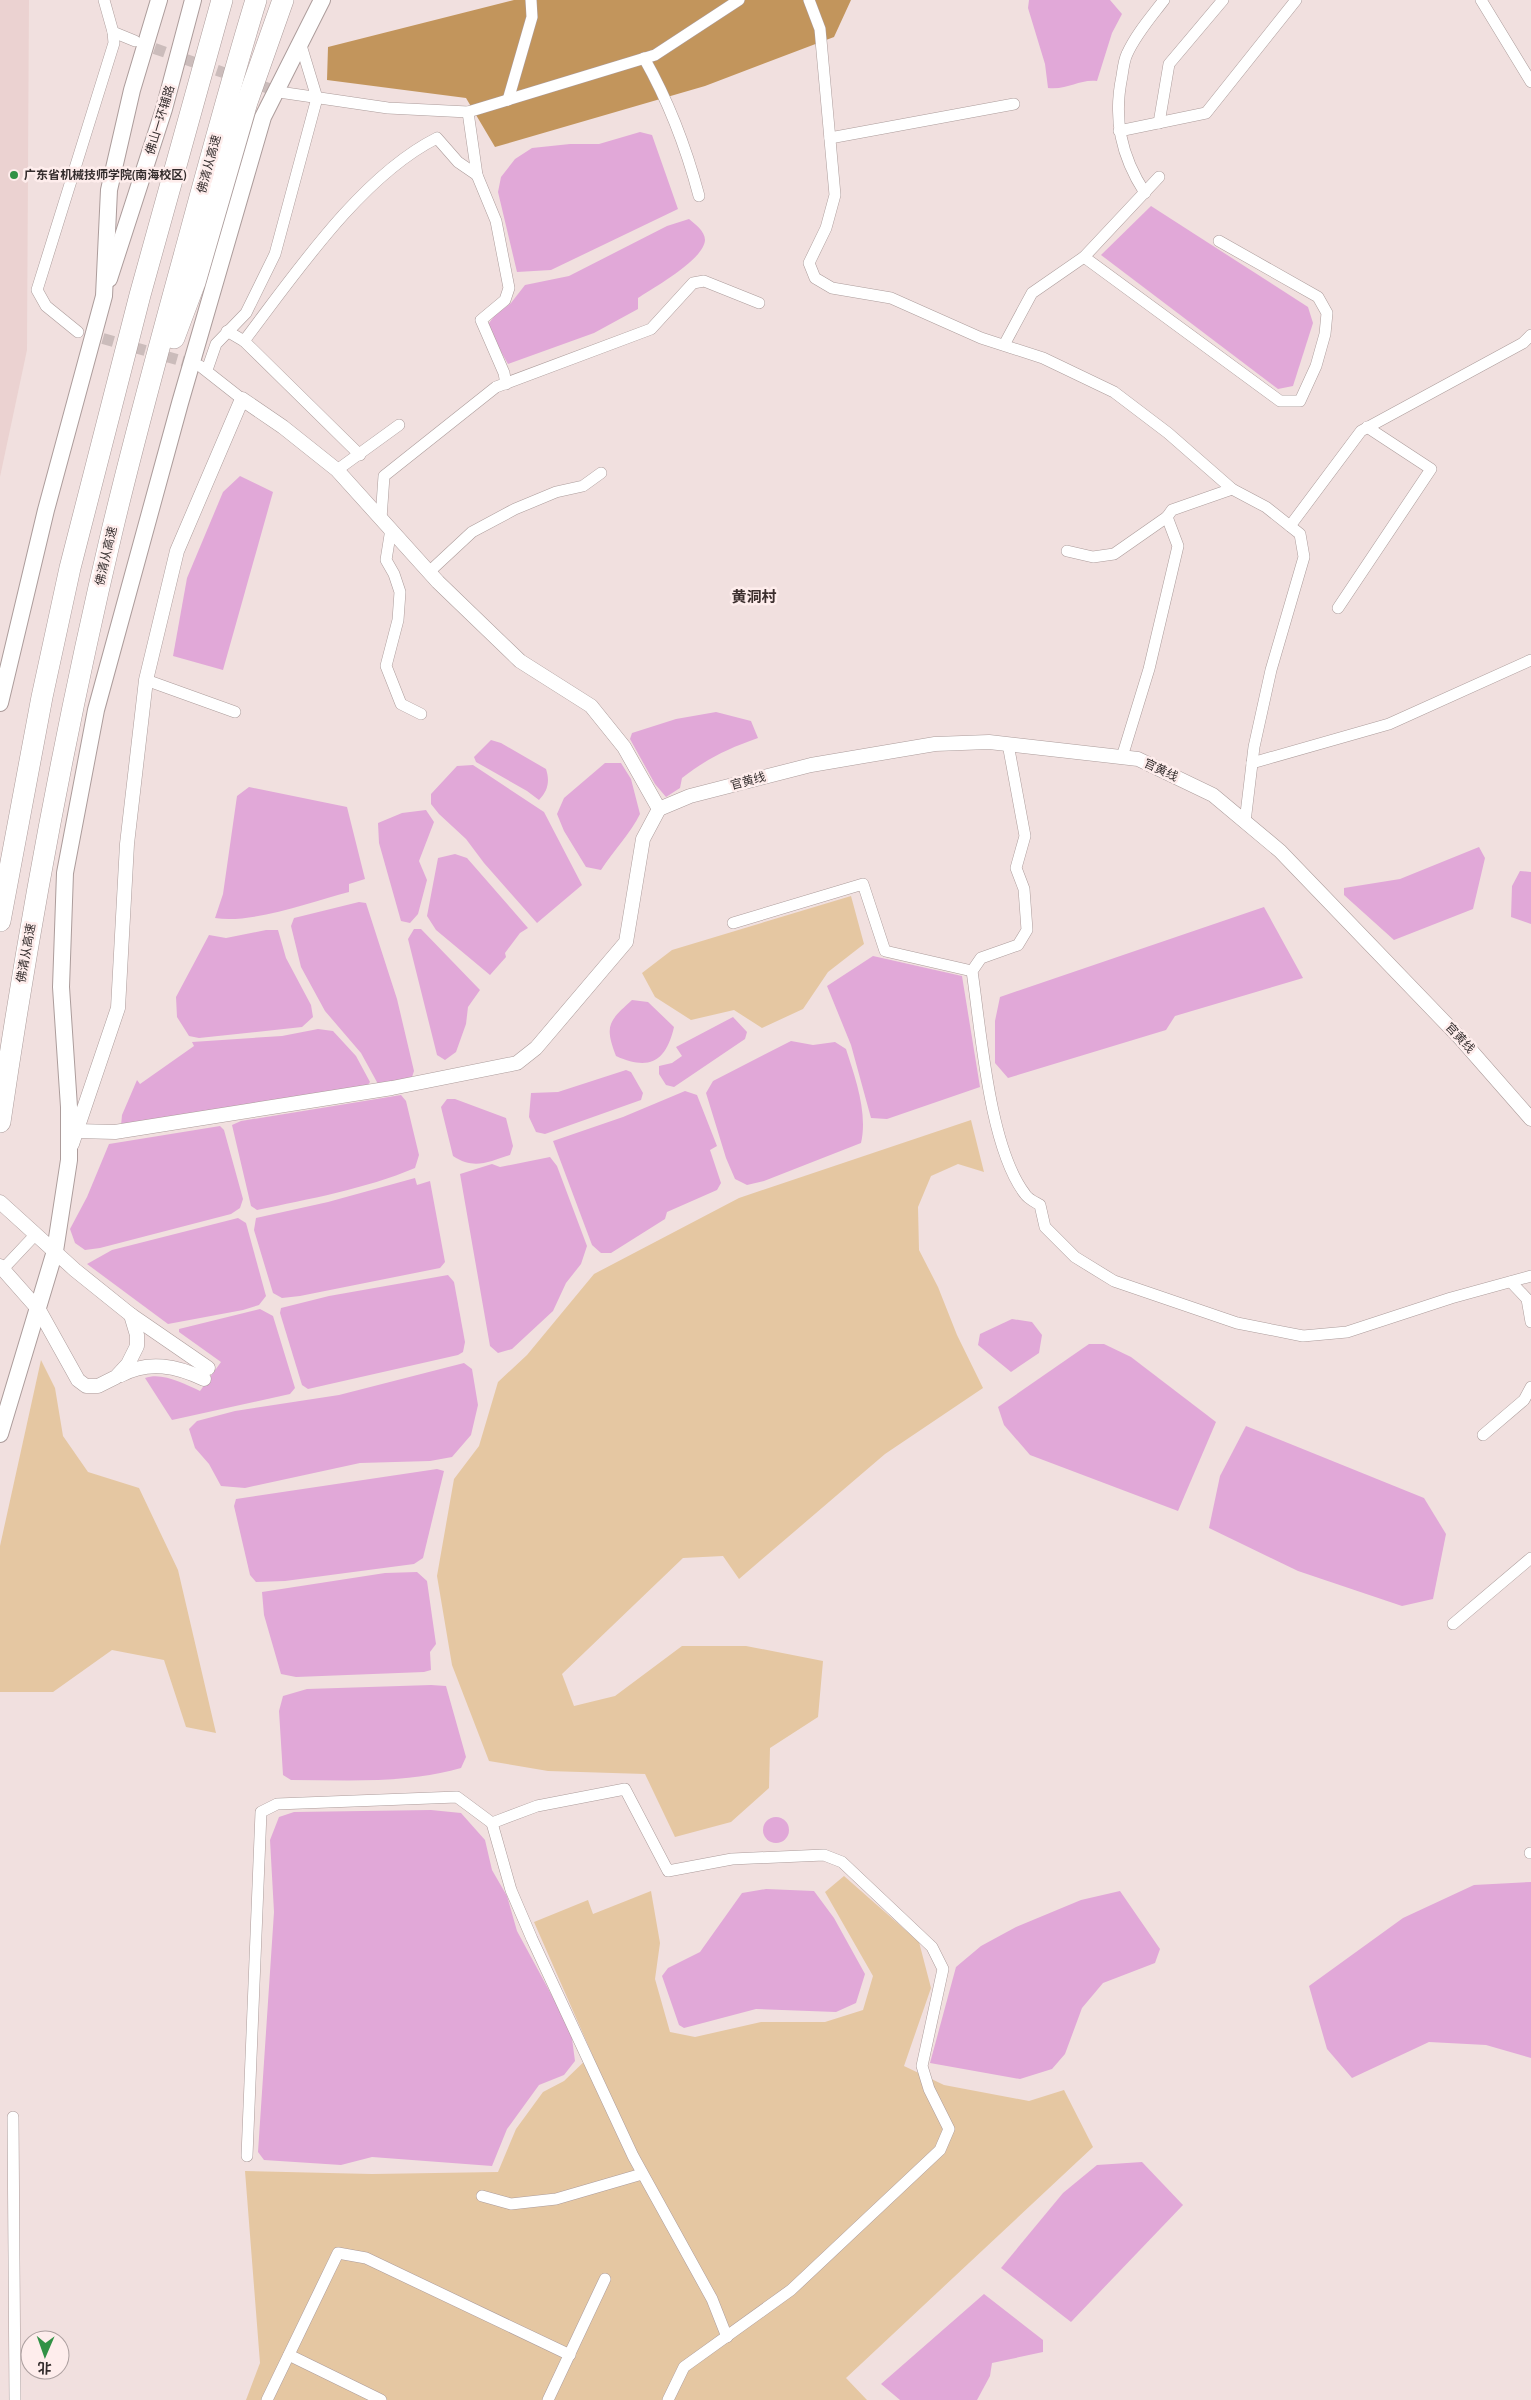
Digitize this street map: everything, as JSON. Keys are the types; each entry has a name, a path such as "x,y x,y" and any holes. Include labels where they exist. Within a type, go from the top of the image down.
{"highway":[{"path":"0,921 42,697 72,559 140,295 222,0"},
{"name":"佛清从高速","path":"0,1122 28,944 69,724 112,531 140,419 223,111 256,0"},
{"path":"140,419 195,282 247,102 282,0"}],"main road":[{"path":"0,703 46,510 104,296 109,190 132,90 159,0"},
{"name":"佛山一环辅路","path":"104,296 164,108 193,0"},
{"path":"0,1434 55,1252 69,1160 69,1107 61,987 65,873 96,710 180,403 263,117 322,0"}],"street":[{"path":"78,332 46,306 36,290 114,43 113,32 104,0"},
{"path":"508,100 532,17 531,0"},
{"path":"279,92 388,108 468,112 655,55 739,0"},
{"path":"809,0 820,29 835,195 826,228 809,263 815,278 832,288 891,298 981,338 1043,358 1114,392 1168,433 1232,489 1266,507 1300,534 1304,557 1271,670 1252,763 1245,822"},
{"path":"1145,193 1133,175 1120,131 1118,95 1126,55 1142,28 1164,0"},
{"path":"1159,123 1169,64 1223,0"},
{"path":"1120,131 1206,113 1296,0"},
{"path":"1481,0 1531,82"},
{"path":"113,32 135,41"},
{"path":"207,370 216,344 246,313 276,254 317,98 300,42"},
{"path":"644,58 662,89 684,144 699,196"},
{"path":"830,138 1014,104"},
{"path":"468,112 477,175 496,221 509,288 505,300 481,320 504,373 506,384"},
{"path":"244,342 325,236 368,190 413,153 437,138 458,162 477,175"},
{"path":"1004,345 1032,294 1084,256 1159,177"},
{"path":"1084,256 1280,401 1300,401 1316,366 1325,334 1327,314 1318,297 1219,241"},
{"path":"421,714 401,704 386,666 398,620 400,592 394,574 386,560 384,476 496,387 651,329 693,283 704,281 759,303"},
{"path":"227,331 244,342 360,455"},
{"path":"1290,526 1361,430 1523,343 1531,335"},
{"path":"76,1131 115,1132 392,1088 517,1063 536,1048 626,942 643,840 659,809 624,747 591,706 520,661 429,572 337,470 283,427 242,399 207,370 196,365"},
{"path":"69,1160 76,1131 118,1008 127,844 146,680 177,551 242,399"},
{"path":"337,470 399,425"},
{"path":"1338,608 1431,469 1367,427"},
{"path":"429,572 472,532 515,509 556,492 583,486 601,473"},
{"path":"1067,550 1093,557 1114,554 1167,517 1172,510 1232,489"},
{"path":"1122,757 1149,669 1178,546 1167,517"},
{"path":"1252,763 1389,724 1531,660"},
{"path":"146,680 235,712"},
{"name":"官黄线","path":"659,809 690,796 811,765 935,744 989,742 1138,759 1213,795 1280,852 1446,1024 1531,1119"},
{"path":"1008,744 1025,836 1016,868 1024,889 1027,930 1018,945 981,958 972,971 993,1114 1012,1174 1026,1196 1040,1205 1045,1226 1075,1257 1114,1281 1237,1323 1303,1336 1346,1332 1451,1298 1531,1276"},
{"path":"733,923 863,884 885,951 972,971"},
{"path":"0,1202 55,1252 206,1374 165,1366 141,1367 98,1386 86,1386 78,1380 38,1310 2,1267 36,1235"},
{"path":"1511,1282 1527,1299 1531,1322"},
{"path":"116,1377 128,1364 137,1346 137,1336 131,1315"},
{"path":"1483,1435 1524,1400 1531,1387"},
{"path":"1453,1624 1531,1558"},
{"path":"492,1823 537,1806 625,1789 668,1871 732,1860 824,1855 842,1862 932,1947 943,1969 922,2066 929,2089 950,2129 940,2150 791,2290 684,2367 668,2400"},
{"path":"247,2156 260,1812 277,1804 457,1797 492,1823 514,1898 582,2049 642,2174 712,2299 727,2336"},
{"path":"13,2118 15,2400"},
{"path":"482,2196 511,2204 556,2199 642,2174"},
{"path":"267,2400 338,2253 366,2258 570,2355"},
{"path":"548,2400 605,2279"},
{"path":"289,2355 381,2400"}],"shaded area":[{"name":"广东省机械技师学院(南海校区)","path":"0,0 29,0 27,350 0,477"},
{"path":"514,0 851,0 834,37 705,86 495,147 466,98 327,80 328,47"},
{"path":"1029,0 1110,0 1122,14 1112,33 1097,81 1048,88 1045,64 1028,8"},
{"path":"640,132 652,135 678,209 551,270 517,272 498,192 501,177 515,159 532,148 570,144 599,144"},
{"path":"1151,206 1308,307 1313,323 1293,386 1278,389 1101,255"},
{"path":"689,219 705,237 702,248 677,273 638,298 638,309 594,333 508,364 489,331 489,323 495,315 511,303 525,285 569,276 667,226"},
{"path":"240,476 273,492 223,670 173,656 187,578 223,492"},
{"path":"716,712 751,721 758,738 709,759 682,778 680,788 666,797 655,784 630,739 632,733 676,719"},
{"path":"491,740 501,743 546,769 547,786 539,800 527,791 476,762 474,757"},
{"path":"605,763 621,763 631,779 640,814 601,870 586,867 564,831 557,814 564,798"},
{"path":"473,765 544,812 582,885 537,923 484,863 466,839 431,804 431,794 457,766"},
{"path":"249,787 347,807 365,879 349,884 349,892 282,911 246,918 215,918 223,894 237,796"},
{"path":"426,810 434,822 419,861 427,880 418,914 410,923 401,921 379,843 378,823 402,813"},
{"path":"1479,847 1485,858 1473,909 1394,940 1344,895 1344,888 1400,879"},
{"path":"455,854 467,858 528,928 520,933 505,953 506,957 490,975 436,930 427,916 438,858"},
{"path":"1520,871 1531,872 1531,924 1511,917 1512,886"},
{"path":"851,896 864,944 828,972 803,1009 762,1028 734,1010 691,1020 655,997 642,973 672,950"},
{"path":"359,902 366,903 397,999 414,1071 411,1080 378,1084 361,1053 325,1011 301,967 291,926 294,918"},
{"path":"1264,907 1303,978 1175,1016 1166,1030 1008,1078 995,1063 995,1021 1000,997"},
{"path":"414,929 421,929 480,990 468,1007 466,1024 456,1052 445,1060 437,1055 408,939"},
{"path":"266,930 278,930 286,958 311,1005 313,1017 302,1027 199,1038 189,1036 177,1017 176,997 209,935 226,938"},
{"path":"873,956 962,976 980,1087 887,1119 871,1118 851,1045 827,986"},
{"path":"632,1000 648,1002 674,1027 671,1039 661,1056 647,1063 638,1063 616,1056 612,1046 610,1037 611,1024 618,1013"},
{"path":"733,1017 747,1032 745,1039 674,1087 666,1085 659,1074 659,1066 672,1063 682,1056 676,1047"},
{"path":"318,1029 333,1031 356,1056 370,1082 365,1089 121,1126 122,1115 137,1080 140,1084 194,1046 192,1042 282,1036"},
{"path":"791,1041 813,1045 835,1042 846,1049 857,1083 862,1107 863,1131 861,1143 764,1181 747,1185 735,1179 726,1158 706,1093 713,1081"},
{"path":"626,1070 631,1072 643,1093 641,1100 545,1134 536,1132 529,1117 531,1093 558,1092"},
{"path":"685,1091 697,1095 717,1146 710,1150 721,1183 717,1190 667,1212 665,1219 611,1253 601,1253 592,1245 553,1141 623,1117"},
{"path":"401,1095 406,1101 419,1155 415,1168 357,1188 257,1210 251,1206 232,1125 241,1121"},
{"path":"447,1099 455,1099 506,1118 513,1146 510,1155 474,1164 453,1156 441,1107"},
{"path":"971,1120 984,1172 958,1164 931,1176 918,1207 919,1250 938,1287 957,1335 983,1388 885,1454 739,1579 723,1556 683,1558 562,1674 574,1706 615,1696 682,1646 746,1646 823,1661 818,1717 770,1748 769,1788 731,1822 675,1837 645,1774 548,1771 489,1761 452,1665 437,1576 454,1479 479,1446 498,1382 527,1355 594,1274 739,1198"},
{"path":"220,1126 224,1130 243,1199 240,1208 231,1214 100,1248 85,1250 75,1243 70,1229 87,1197 109,1144"},
{"path":"550,1157 557,1166 587,1246 581,1264 566,1283 553,1311 512,1349 498,1353 490,1346 460,1174 492,1164 500,1167"},
{"path":"415,1178 417,1185 430,1181 445,1262 440,1268 300,1296 282,1298 273,1293 254,1230 256,1218 328,1202"},
{"path":"238,1218 246,1223 266,1296 259,1305 243,1310 168,1324 87,1264 112,1250"},
{"path":"448,1275 454,1282 465,1342 463,1352 458,1355 308,1389 302,1385 280,1313 281,1308 329,1296"},
{"path":"260,1309 273,1316 295,1388 290,1394 172,1420 145,1378 166,1378 200,1391 221,1362 179,1332 179,1329"},
{"path":"1012,1319 1032,1322 1042,1335 1039,1353 1011,1372 978,1345 980,1334"},
{"path":"1089,1344 1104,1344 1131,1357 1216,1422 1178,1511 1030,1455 1004,1425 998,1407"},
{"path":"41,1360 55,1388 63,1436 88,1472 139,1488 178,1570 216,1733 186,1727 164,1660 112,1650 53,1692 0,1692 0,1546"},
{"path":"464,1363 472,1369 478,1405 471,1435 452,1457 430,1461 360,1463 245,1488 221,1486 209,1464 195,1448 189,1429 197,1421 235,1411 339,1395"},
{"path":"1246,1426 1424,1498 1446,1534 1433,1599 1402,1606 1298,1571 1209,1528 1220,1476"},
{"path":"437,1469 444,1471 423,1558 414,1564 285,1581 256,1582 250,1575 234,1506 236,1499"},
{"path":"417,1572 427,1581 436,1644 430,1652 431,1670 424,1672 296,1677 281,1674 264,1615 262,1592 385,1573"},
{"path":"446,1686 466,1757 461,1768 419,1777 377,1780 291,1780 283,1775 279,1711 283,1696 307,1689"},
{"path":"431,1810 461,1813 485,1840 492,1870 507,1896 517,1931 571,2031 575,2061 564,2075 539,2085 507,2129 492,2166 372,2157 341,2165 264,2160 258,2152 274,1912 270,1840 279,1817 294,1812"},
{"path":"776,1817 785,1821 789,1830 785,1839 776,1843 767,1839 763,1830 767,1821"},
{"path":"844,1876 919,1942 931,1988 904,2066 944,2085 1029,2101 1064,2090 1093,2147 846,2378 867,2400 246,2400 260,2363 245,2171 372,2174 498,2172 516,2129 543,2092 564,2081 592,2054 534,1922 588,1900 593,1914 651,1891 660,1943 655,1979 670,2032 695,2037 761,2022 825,2022 863,2010 873,1976 825,1892"},
{"path":"1531,1882 1531,2058 1486,2045 1429,2042 1352,2078 1327,2049 1309,1986 1403,1918 1474,1885"},
{"path":"766,1889 814,1891 834,1918 865,1974 856,2003 836,2012 756,2009 684,2028 679,2025 662,1976 668,1968 700,1952 742,1893"},
{"path":"1120,1891 1160,1949 1155,1963 1103,1983 1082,2008 1065,2054 1052,2069 1020,2079 930,2063 956,1967 981,1946 1016,1927 1081,1900"},
{"path":"1142,2162 1183,2205 1071,2322 1001,2268 1063,2193 1097,2165"},
{"path":"984,2294 1043,2340 1043,2352 992,2363 990,2376 977,2400 900,2400 881,2384"}],"tunnel":[{"path":"139,43 279,92"},
{"path":"87,334 196,365"}],"place":[{"name":"广东省机械技师学院(南海校区)","path":"14,175"}],"district":[{"name":"黄洞村","path":"754,597"}]}
